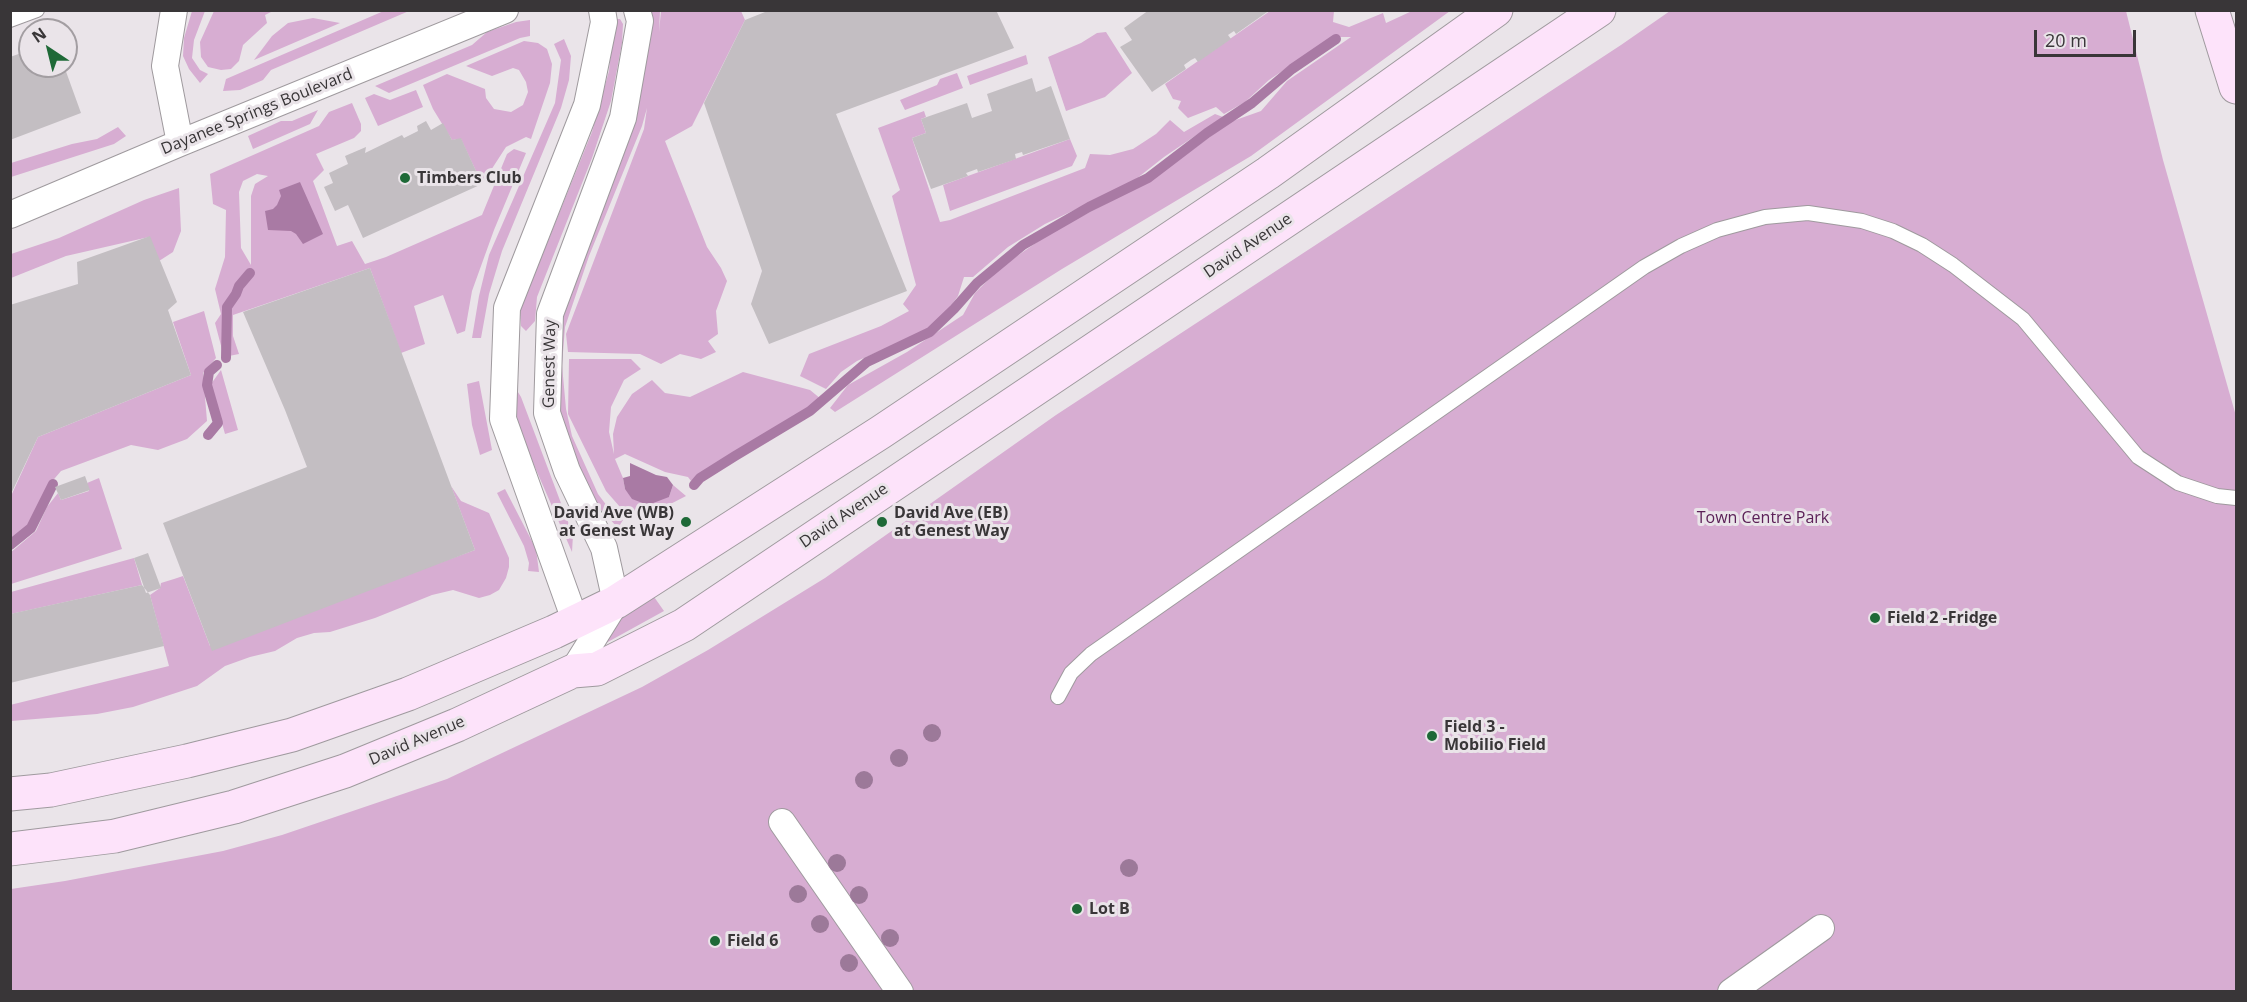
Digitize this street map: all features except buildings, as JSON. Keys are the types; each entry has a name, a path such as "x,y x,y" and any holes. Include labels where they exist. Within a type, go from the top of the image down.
{"main road":[{"path":"10,794 51,790 187,761 292,735 408,693 576,623 616,602 881,432 1268,173 1496,10"},
{"name":"David Avenue","path":"10,849 115,836 234,807 345,771 457,725 573,671 597,669 684,625 1599,10"},
{"path":"2212,10 2236,87"}],"street":[{"path":"174,10 165,66 180,143"},
{"name":"Dayanee Springs Boulevard","path":"10,215 505,10"},
{"path":"576,623 503,419 507,308 587,105 604,22 602,10"},
{"name":"Genest Way","path":"616,602 604,548 567,471 547,413 550,314 622,118 640,21 637,10"},
{"path":"573,671 616,602"},
{"path":"782,822 900,992"},
{"path":"1731,992 1821,928"}],"lane":[{"path":"10,20 37,10"},
{"path":"1058,697 1071,673 1091,654 1644,267 1681,246 1717,230 1765,217 1808,213 1862,221 1893,231 1922,245 1953,265 2023,319 2138,457 2178,483 2217,496 2236,498"}],"green space":[{"path":"386,10 409,11 271,70 263,80 240,90 223,91 226,79"},
{"path":"192,11 205,11 194,40 192,58 200,70 208,74 200,83 189,69 183,56 184,38"},
{"path":"214,11 273,11 265,15 267,23 243,45 239,61 231,69 221,70 208,67 201,57 200,42"},
{"path":"649,11 660,11 659,32 661,11 741,11 745,20 692,126 665,141 707,247 727,281 716,311 718,334 708,341 716,352 701,359 680,354 661,364 640,354 568,352 566,334 644,129 647,108 642,126 589,256 565,327 562,365 566,409 572,436 598,494 610,510 623,520 618,528 593,501 558,419 556,321"},
{"path":"1270,11 1334,11 1333,22 1349,27 1383,13 1386,23 1412,11 1450,11 1251,156 1062,269 835,412 830,408 848,385 907,352 963,315 975,293 1000,268 1053,231 1150,181 1230,122 1261,111 1287,81 1351,37 1335,37 1310,52 1269,80 1245,102 1224,114 1216,107 1188,118 1178,108 1181,101 1173,99 1165,84"},
{"name":"Town Centre Park","path":"1670,11 2126,11 2163,160 2236,416 2236,991 11,992 11,889 223,851 282,835 447,779 642,687 708,650 825,578 1056,415"},
{"path":"313,18 340,23 254,60 272,36 288,23"},
{"path":"614,19 620,19 623,24 622,43 611,101 592,158 537,297 535,321 526,331 521,326 520,310 592,132 609,71"},
{"path":"530,20 530,36 520,38 389,93 375,86 472,45 487,32 516,22"},
{"path":"1106,32 1132,73 1105,97 1066,111 1048,57 1081,43 1097,33"},
{"path":"564,39 571,56 569,80 561,108 502,251 489,294 481,338 472,338 489,255 555,103 561,60 554,44"},
{"path":"524,41 538,43 547,49 552,64 550,83 531,139 526,137 506,147 482,184 461,139 452,140 433,109 423,85 447,74 485,89 486,98 494,109 511,112 523,105 528,92 526,82 519,70 513,68 492,76 466,66"},
{"path":"1026,55 1028,64 970,85 967,76"},
{"path":"957,73 963,88 905,110 900,100 937,85 940,79"},
{"path":"416,90 423,107 378,126 365,98 374,94 390,100"},
{"path":"352,103 361,124 361,131 354,138 316,154 324,170 313,181 337,246 352,241 365,264 482,215 507,154 514,149 526,153 472,291 465,331 457,334 443,295 414,306 425,344 401,353 370,268 233,315 233,336 239,354 224,357 215,323 221,314 215,289 225,257 226,210 213,204 210,174 319,126 329,112","holes":["257,174 268,176 255,184 251,196 251,265 241,248 239,192 243,181"]},
{"path":"318,110 310,124 253,149 248,136 281,121 292,121"},
{"path":"924,111 926,117 921,119 926,133 912,138 940,222 1085,168 1090,154 1110,155 1133,149 1156,134 1170,120 1184,132 1215,114 1223,117 1164,157 1131,183 1045,224 1008,247 973,277 964,277 958,296 942,318 921,333 857,361 841,372 826,389 800,376 809,354 881,326 909,311 903,304 916,285 892,196 900,190 878,128"},
{"path":"118,127 126,136 114,144 11,177 11,163 72,144 97,139"},
{"path":"1070,139 1077,156 1072,166 950,211 943,185"},
{"path":"179,188 181,231 173,252 159,261 149,237 66,256 11,278 11,254 59,238 144,200"},
{"path":"204,311 216,358 203,373 207,421 187,439 158,450 131,445 61,471 49,485 28,527 11,542 11,496 38,437 191,375 173,322"},
{"path":"569,359 631,359 641,369 624,380 611,407 609,432 614,454 613,434 617,417 632,394 652,380 665,393 690,397 743,372 810,390 821,399 691,481 688,477 665,472 625,454 615,459 625,489 669,497 673,485 686,496 649,515 620,507 606,491 568,414"},
{"path":"221,370 238,430 225,434 211,384"},
{"path":"510,379 521,397 573,535 572,552 520,433"},
{"path":"479,381 492,450 480,455 472,425 467,384"},
{"path":"99,478 122,549 11,584 10,553 36,531 47,507 58,493 61,500 89,491 87,483"},
{"path":"451,486 461,501 489,513 509,558 506,578 499,590 490,595 479,598 453,590 432,595 375,618 330,632 314,633 297,638 275,651 225,666 197,686 133,707 97,714 11,721 10,705 169,666 150,595 160,588 161,583 183,576 210,646 475,550"},
{"path":"505,489 536,549 539,572 528,571 529,563 524,546 497,493"},
{"path":"134,558 142,585 11,614 11,592"},
{"path":"652,594 664,611 606,643 620,613"}],"shaded area":[{"path":"300,182 323,234 303,244 291,231 268,230 265,211 277,205 281,196 279,190"},
{"path":"630,463 656,475 667,477 673,485 669,497 648,505 632,499 625,489 623,478 630,476"}],"waterway":[{"path":"694,485 700,478 810,411 867,362 930,332 977,283 1023,245 1089,207 1148,178 1207,133 1252,103 1292,69 1336,39"},
{"path":"226,358 227,307 239,286 250,273"},
{"path":"208,435 218,423 207,385 209,372 217,365"},
{"path":"10,545 31,528 53,484"}],"place":[{"name":"Timbers Club","path":"405,178"},
{"name":"David Ave (WB) at Genest Way","path":"686,522"},
{"name":"David Ave (EB) at Genest Way","path":"882,522"},
{"name":"Field 2 -Fridge","path":"1875,618"},
{"name":"Field 3 - Mobilio Field","path":"1432,736"},
{"name":"Lot B","path":"1077,909"},
{"name":"Field 6","path":"715,941"}]}
